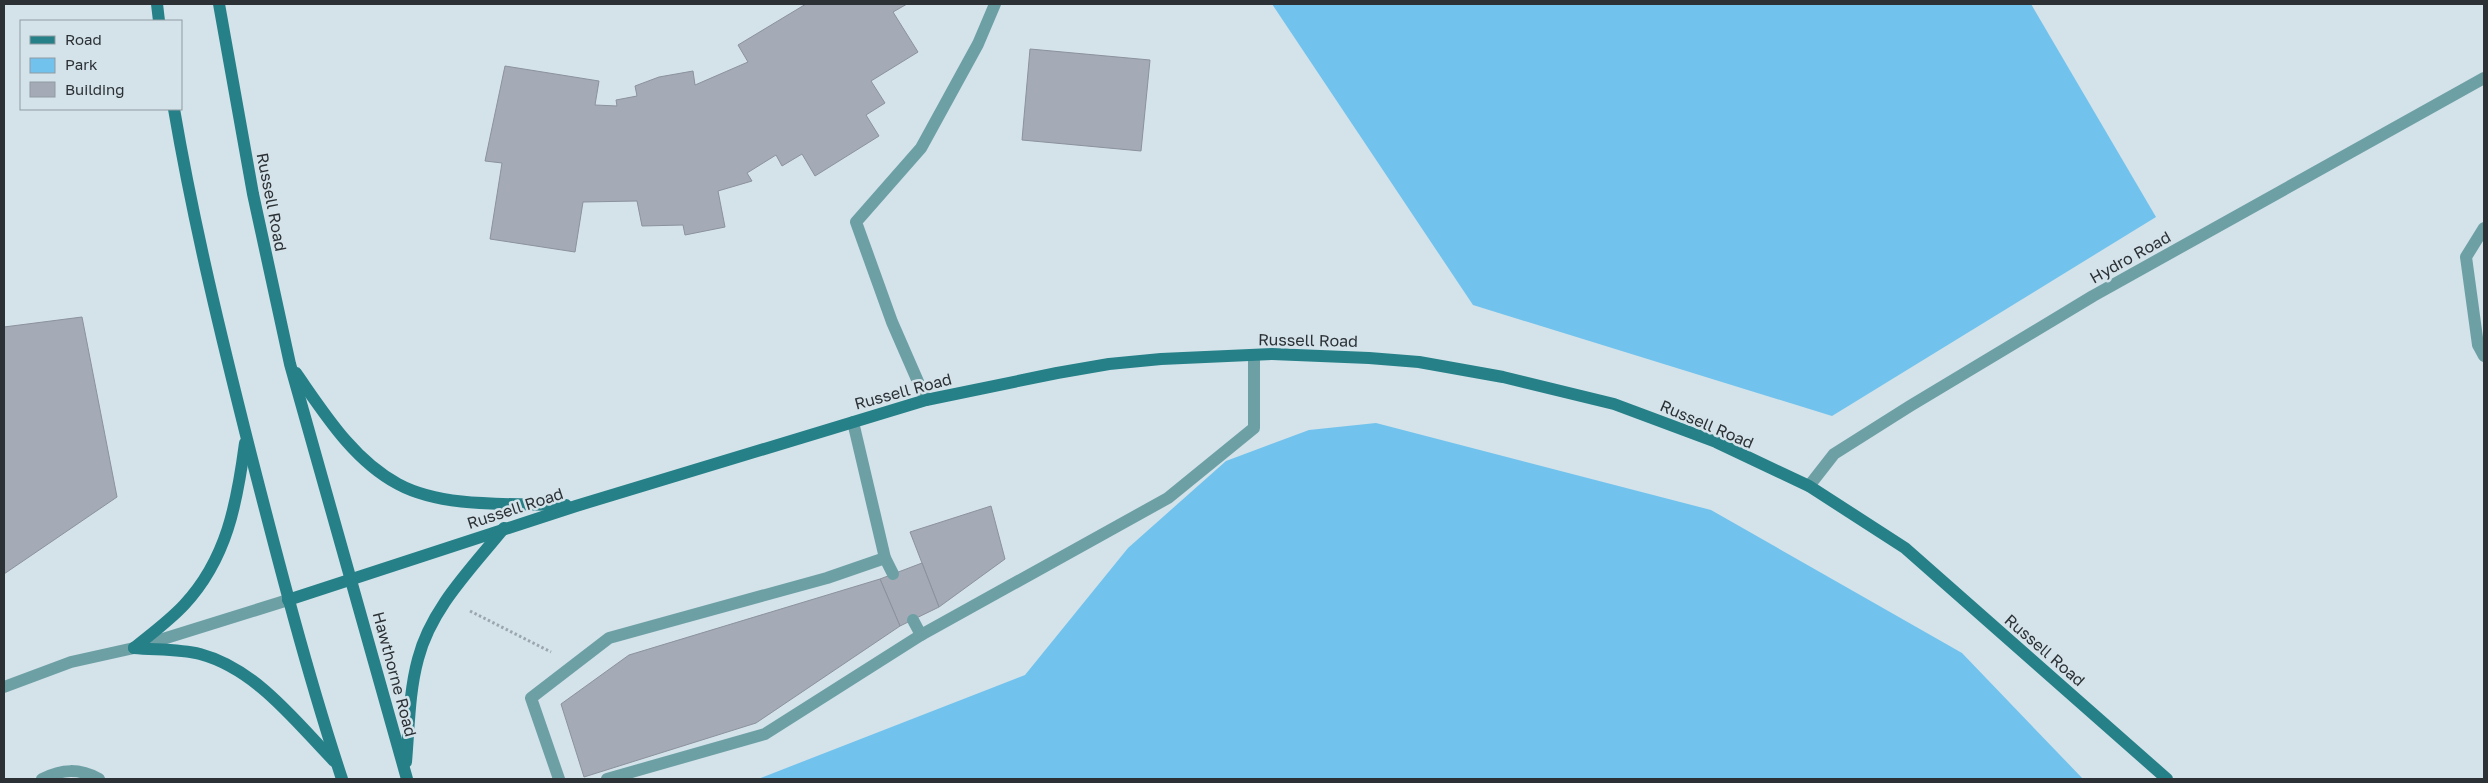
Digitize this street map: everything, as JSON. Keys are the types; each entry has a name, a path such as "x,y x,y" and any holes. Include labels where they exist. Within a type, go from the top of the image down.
{"main road":[{"path":"157,4 159,20"},
{"name":"Russell Road","path":"219,4 253,194 290,364 352,578"},
{"path":"174,110 188,188 246,435 288,600 342,779"},
{"name":"Russell Road","path":"288,600 504,528 926,400 1057,372 1161,359 1254,355 1341,356 1419,362 1503,377 1614,404 1716,442 1809,486 1905,548 2166,779"},
{"path":"290,364 347,442 373,467 396,483 420,493 445,498 576,506"},
{"path":"134,648 183,606 218,558 237,501 246,435"},
{"path":"406,776 412,688 418,658 427,634 438,612 504,528"},
{"name":"Hawthorne Road","path":"352,578 406,776"},
{"path":"134,648 199,654 240,672 273,699 337,764"}],"street":[{"path":"926,400 892,322 856,222 921,148 978,44 995,4"},
{"name":"Hydro Road","path":"1809,486 1834,454 1910,406 2093,296 2484,78"},
{"path":"2484,228 2466,256 2478,345 2484,356"},
{"path":"608,779 765,734 921,635 1168,498 1254,428 1254,355"},
{"path":"853,422 885,558 893,574"},
{"path":"559,779 531,698 609,638 827,578 885,558"},
{"path":"4,687 71,662 134,648 288,600"},
{"path":"913,620 921,635"},
{"path":"42,779 55,772 85,771 99,779"}],"path":[{"path":"467,609 576,664"}],"green space":[{"path":"1272,4 2031,4 2156,217 1832,416 1473,305"},
{"path":"1376,423 1711,510 1962,653 2083,779 758,779 1025,675 1128,548 1226,461 1309,430"}],"building":[{"path":"806,4 907,4 893,12 918,52 871,81 885,103 866,115 879,136 815,176 802,154 782,166 776,155 747,173 752,181 718,191 725,227 685,235 683,225 642,226 637,201 583,202 575,252 490,239 502,163 485,161 505,66 599,81 595,105 617,106 616,100 637,96 635,86 659,77 693,71 695,85 748,62 738,45"},
{"path":"1030,49 1150,60 1141,151 1022,140"},
{"path":"82,317 117,497 4,574 4,327"},
{"path":"991,506 1005,559 939,607 910,532"},
{"path":"922,563 939,607 900,626 880,579"},
{"path":"880,579 900,626 756,723 584,777 561,704 629,655"}]}
